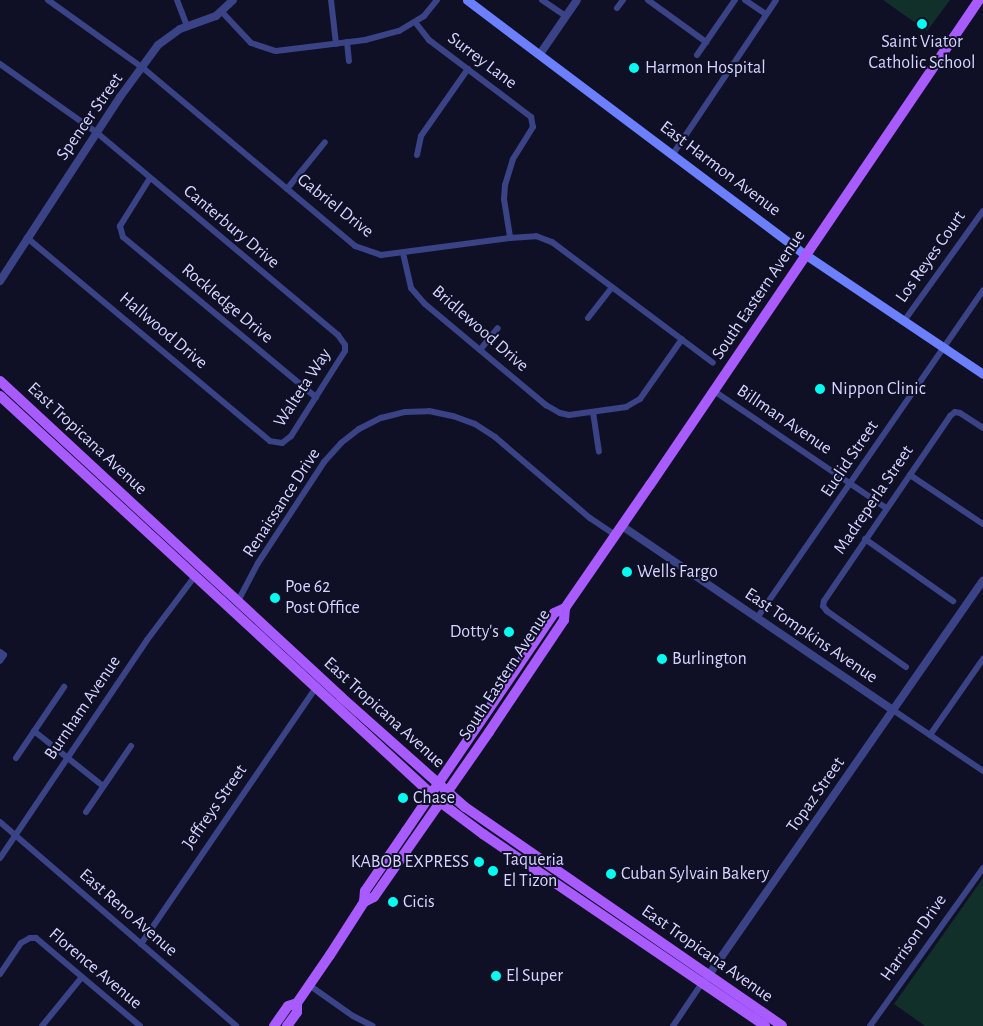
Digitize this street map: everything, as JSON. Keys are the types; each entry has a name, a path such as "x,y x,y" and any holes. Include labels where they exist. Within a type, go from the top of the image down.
{"main road":[{"name":"East Harmon Avenue","path":"467,0 806,255 983,374"},
{"name":"South Eastern Avenue","path":"364,902 374,897 511,700 564,620 565,608 979,0"},
{"name":"East Tropicana Avenue","path":"0,380 341,697 438,784 481,818 608,904 765,1026"},
{"name":"East Tropicana Avenue","path":"0,396 292,668 440,802 568,891 705,980 782,1026"},
{"path":"44,436 74,456 84,458"},
{"path":"70,461 79,463 103,482 118,489"},
{"path":"176,558 184,560 198,570 205,570"},
{"path":"195,576 200,575 212,585 222,586"},
{"name":"South Eastern Avenue","path":"287,1026 297,1012 297,1003 364,902 365,891 554,613 565,608"},
{"path":"541,655 539,646 548,632 548,622"},
{"path":"511,700 510,689 522,669 520,663"},
{"path":"292,668 302,668 316,680 321,678"},
{"path":"315,689 320,687 332,697 341,697"},
{"path":"525,862 570,885 573,886 577,883"},
{"path":"568,891 577,892 601,904 608,904"},
{"name":"South Eastern Avenue","path":"274,1026 288,1006 297,1003"}],"street":[{"name":"Gabriel Drive","path":"48,0 143,68 355,246 381,255 536,236 552,242 713,363"},
{"path":"177,0 187,26"},
{"name":"Spencer Street","path":"0,281 96,132 165,39 187,26 208,20 222,12 233,0"},
{"path":"331,0 336,44"},
{"path":"222,12 242,34 261,47 276,51 365,40 399,31 424,16 437,0"},
{"path":"542,0 565,17"},
{"path":"540,54 577,0"},
{"path":"618,8 623,0"},
{"path":"648,0 706,42"},
{"path":"697,55 735,0"},
{"path":"745,0 766,14"},
{"path":"673,154 776,0"},
{"name":"Surrey Lane","path":"415,22 429,40 531,117 533,122 531,133 512,160 507,178 504,199 510,238"},
{"path":"347,42 349,61"},
{"name":"Canterbury Drive","path":"0,64 96,132 338,335 346,345"},
{"path":"417,155 422,136 468,69"},
{"path":"287,189 325,142"},
{"name":"Rockledge Drive","path":"150,178 120,226 120,232 123,237 316,397"},
{"name":"Los Reyes Court","path":"904,321 983,210"},
{"name":"Hallwood Drive","path":"27,238 270,441 282,444"},
{"name":"Bridlewood Drive","path":"403,253 411,288 425,304 546,405 568,415 593,412"},
{"path":"588,318 612,286"},
{"name":"Euclid Street","path":"757,618 852,484 983,290"},
{"path":"480,350 498,328"},
{"path":"599,452 593,412 626,407 640,399 682,339"},
{"name":"Walteta Way","path":"282,444 291,436 345,351 346,345"},
{"name":"Billman Avenue","path":"714,391 886,508"},
{"name":"Renaissance Drive","path":"238,601 258,563 324,462 359,429 381,418 405,412 429,411 453,416 475,424 496,438 590,518 615,535"},
{"name":"Madreperla Street","path":"906,667 827,611 823,606 824,601 950,416 955,412 960,413 983,428"},
{"path":"910,475 983,524"},
{"name":"East Tompkins Avenue","path":"622,526 983,771"},
{"path":"865,539 953,601"},
{"name":"Burnham Avenue","path":"0,858 147,640 195,576"},
{"name":"Topaz Street","path":"673,1026 983,581"},
{"path":"0,652 4,655 0,661"},
{"path":"930,735 983,659"},
{"path":"16,758 64,687"},
{"name":"Jeffreys Street","path":"141,944 315,689"},
{"path":"34,731 103,786"},
{"path":"86,812 131,746"},
{"name":"East Reno Avenue","path":"0,822 236,1026"},
{"name":"Harrison Drive","path":"870,1026 983,868"},
{"name":"Florence Avenue","path":"0,974 21,943 30,938 36,938 140,1026"},
{"path":"42,1026 82,977"},
{"path":"309,985 353,1016 373,1026"}],"green space":[{"path":"883,0 950,0 927,31"},
{"path":"983,878 983,1026 925,1026 894,1004"}],"place":[{"name":"Saint Viator Catholic School","path":"922,24"},
{"name":"Harmon Hospital","path":"634,68"},
{"name":"Nippon Clinic","path":"820,389"},
{"name":"Wells Fargo","path":"627,572"},
{"name":"Poe 62 Post Office","path":"275,598"},
{"name":"Dotty's","path":"509,632"},
{"name":"Burlington","path":"662,659"},
{"name":"Chase","path":"403,798"},
{"name":"KABOB EXPRESS","path":"479,862"},
{"name":"Taqueria El Tizon","path":"493,871"},
{"name":"Cuban Sylvain Bakery","path":"611,874"},
{"name":"Cicis","path":"393,902"},
{"name":"El Super","path":"496,976"}]}
